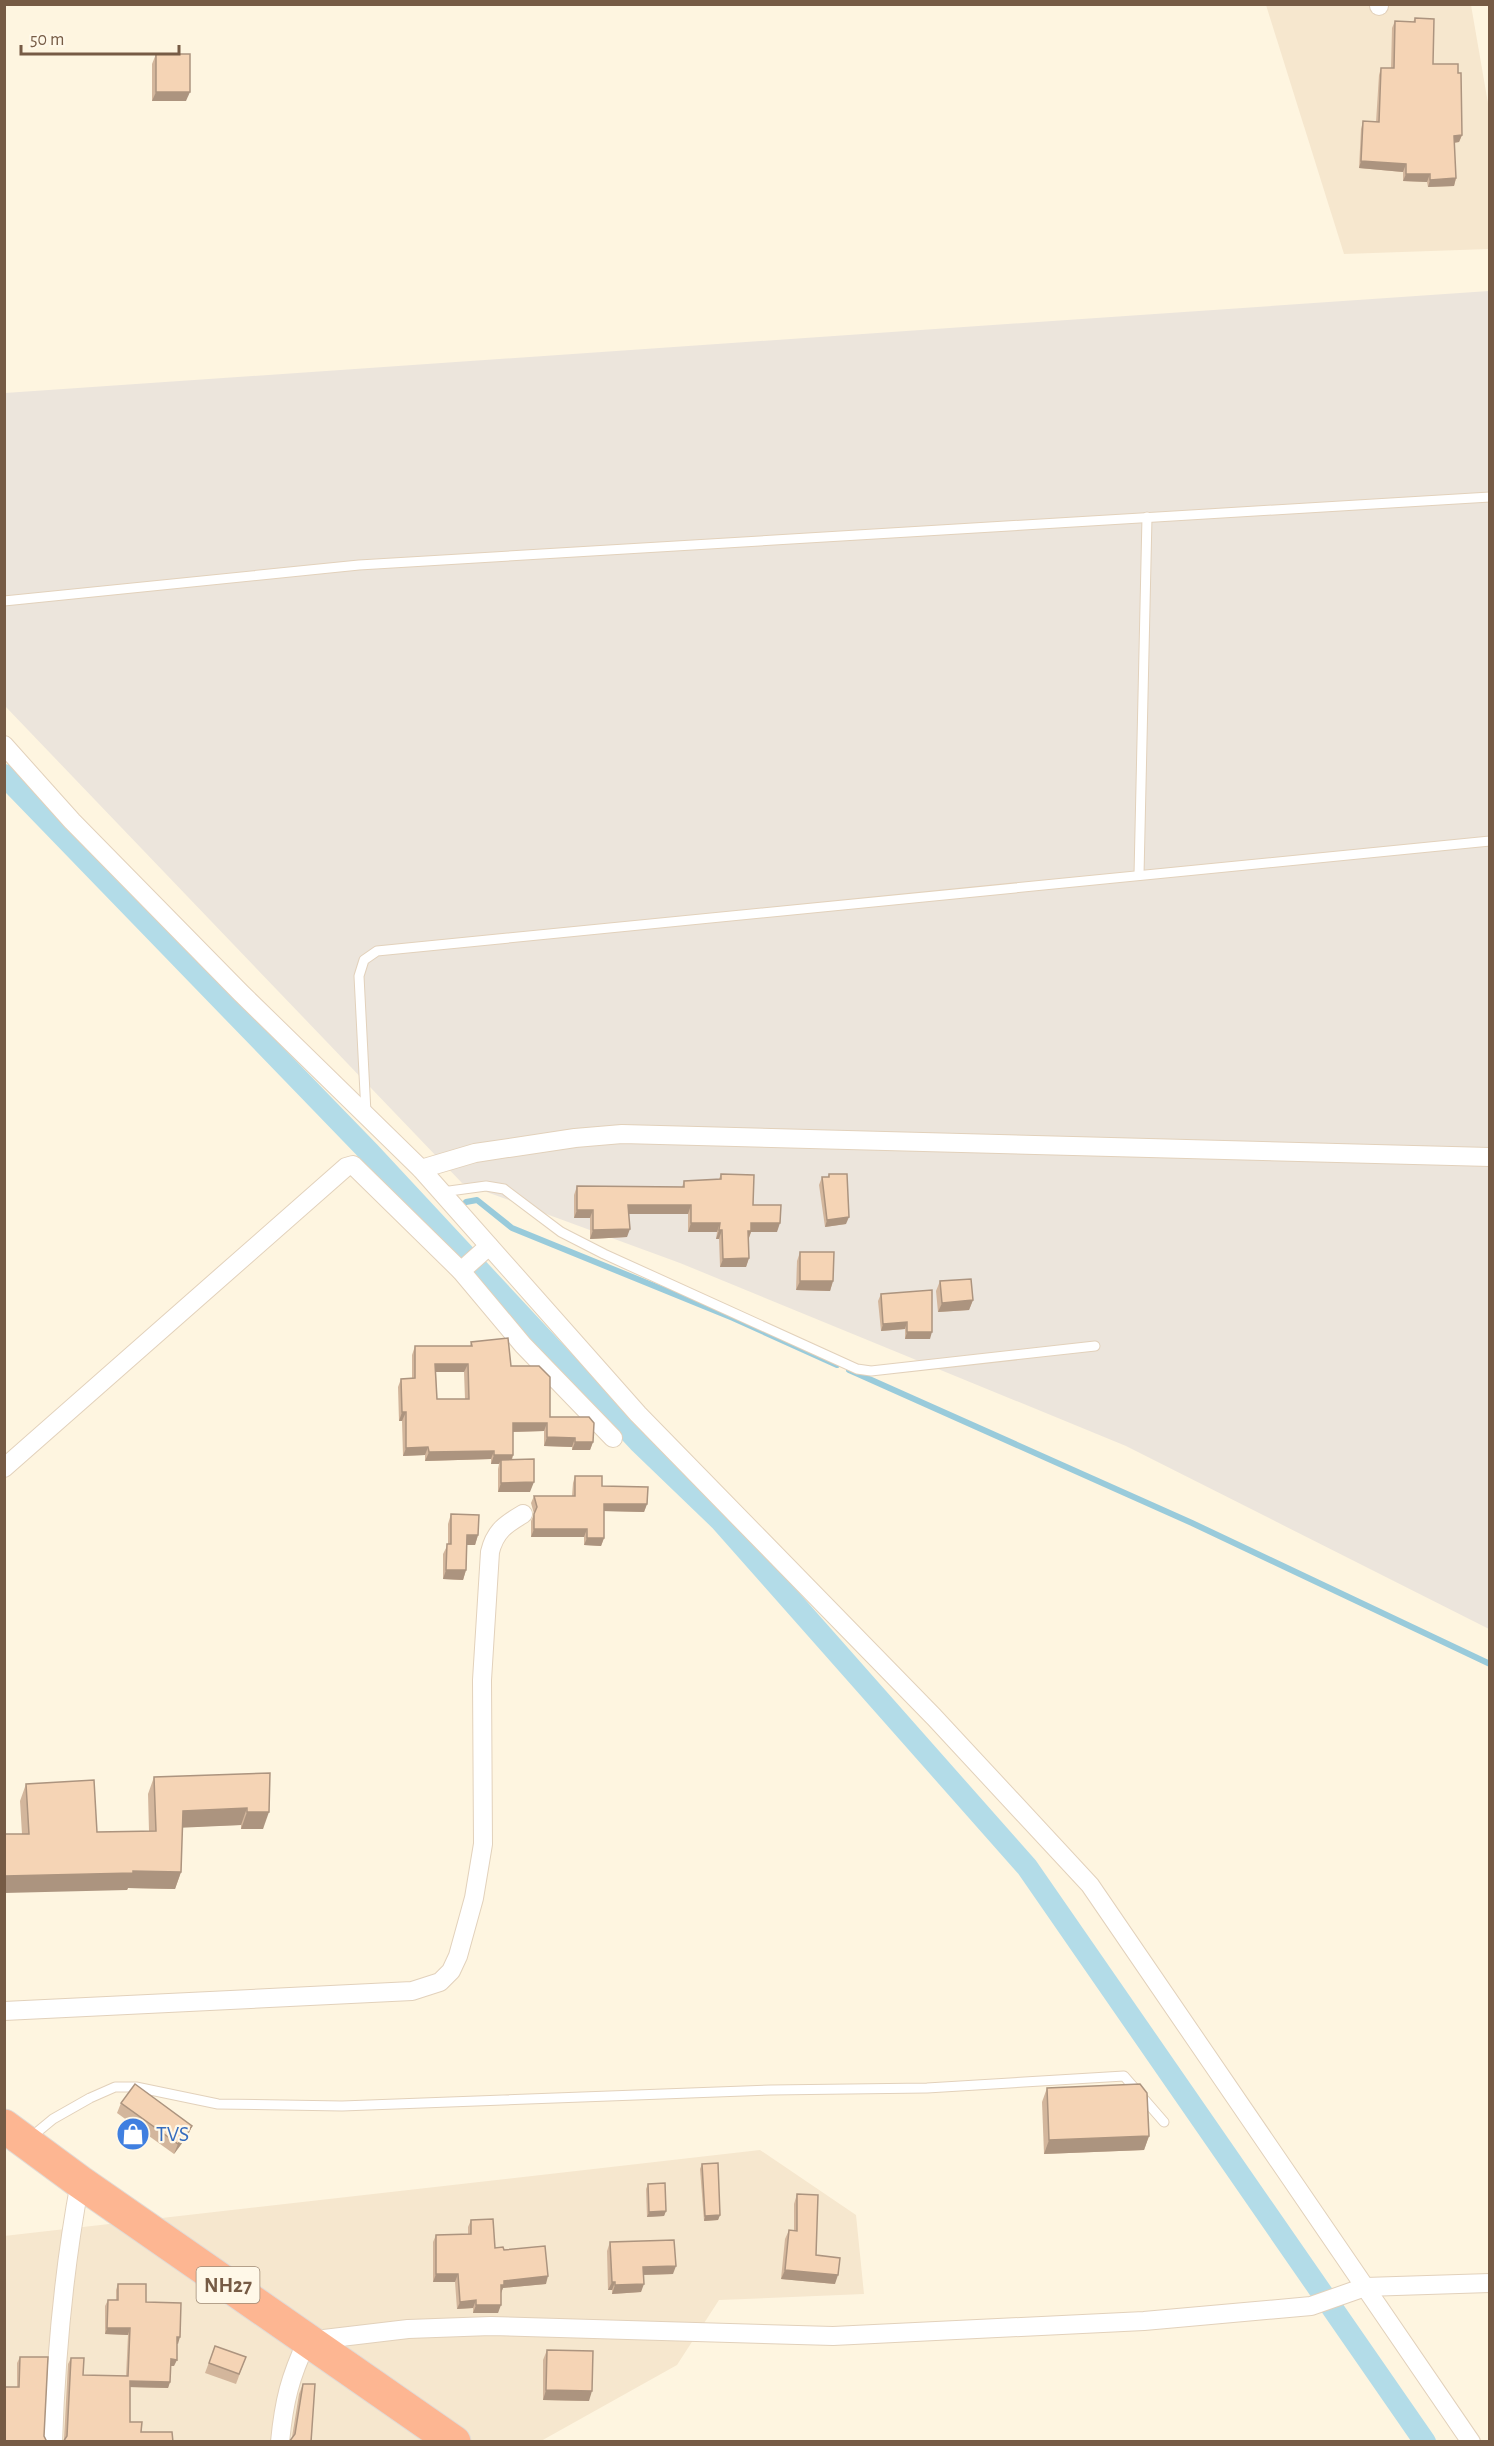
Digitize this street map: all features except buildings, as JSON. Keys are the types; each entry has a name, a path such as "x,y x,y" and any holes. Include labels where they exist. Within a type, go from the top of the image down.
{"highway":[{"name":"NH27","path":"15,2134 80,2182 454,2442"}],"street":[{"path":"4,745 72,821 366,1118 421,1169 654,1431 934,1717 1090,1885 1471,2442"},
{"path":"421,1169 475,1153 575,1138 622,1134 1490,1157"},
{"path":"4,1468 349,1166 356,1167 461,1271 523,1345 613,1438"},
{"path":"461,1271 489,1246"},
{"path":"4,2012 412,1991 440,1982 451,1971 458,1956 474,1898 483,1844 482,1680 490,1552 498,1530 524,1514"},
{"path":"52,2442 64,2285 80,2182"},
{"path":"280,2442 282,2417 291,2374 308,2341 408,2329 491,2326 833,2336 1144,2320 1311,2306 1365,2287 1490,2283"}],"lane":[{"path":"4,601 359,565 1490,497"},
{"path":"1139,875 1147,517"},
{"path":"366,1118 359,976 364,960 378,951 1490,841"},
{"path":"442,1192 486,1186 504,1189 561,1232 595,1250 857,1369 872,1371 891,1367 1095,1346"},
{"path":"15,2134 53,2120 90,2098 115,2087 136,2087 159,2091 183,2099 218,2104 342,2106 771,2090 927,2088 1124,2076 1164,2122"}],"shaded area":[{"path":"1266,5 1471,5 1489,109 1489,249 1344,254"},
{"path":"1489,291 1489,1629 1126,1446 680,1263 462,1183 5,706 5,393"},
{"path":"760,2150 856,2215 864,2294 719,2300 677,2365 541,2441 5,2441 4,2236"}],"waterway":[{"path":"4,775 369,1152 639,1442 720,1520 1027,1867 1425,2442"},
{"path":"466,1202 477,1200 512,1228 733,1318 837,1365"},
{"path":"849,1370 1192,1523 1490,1664"}],"place":[{"name":"TVS","path":"133,2134"}]}
